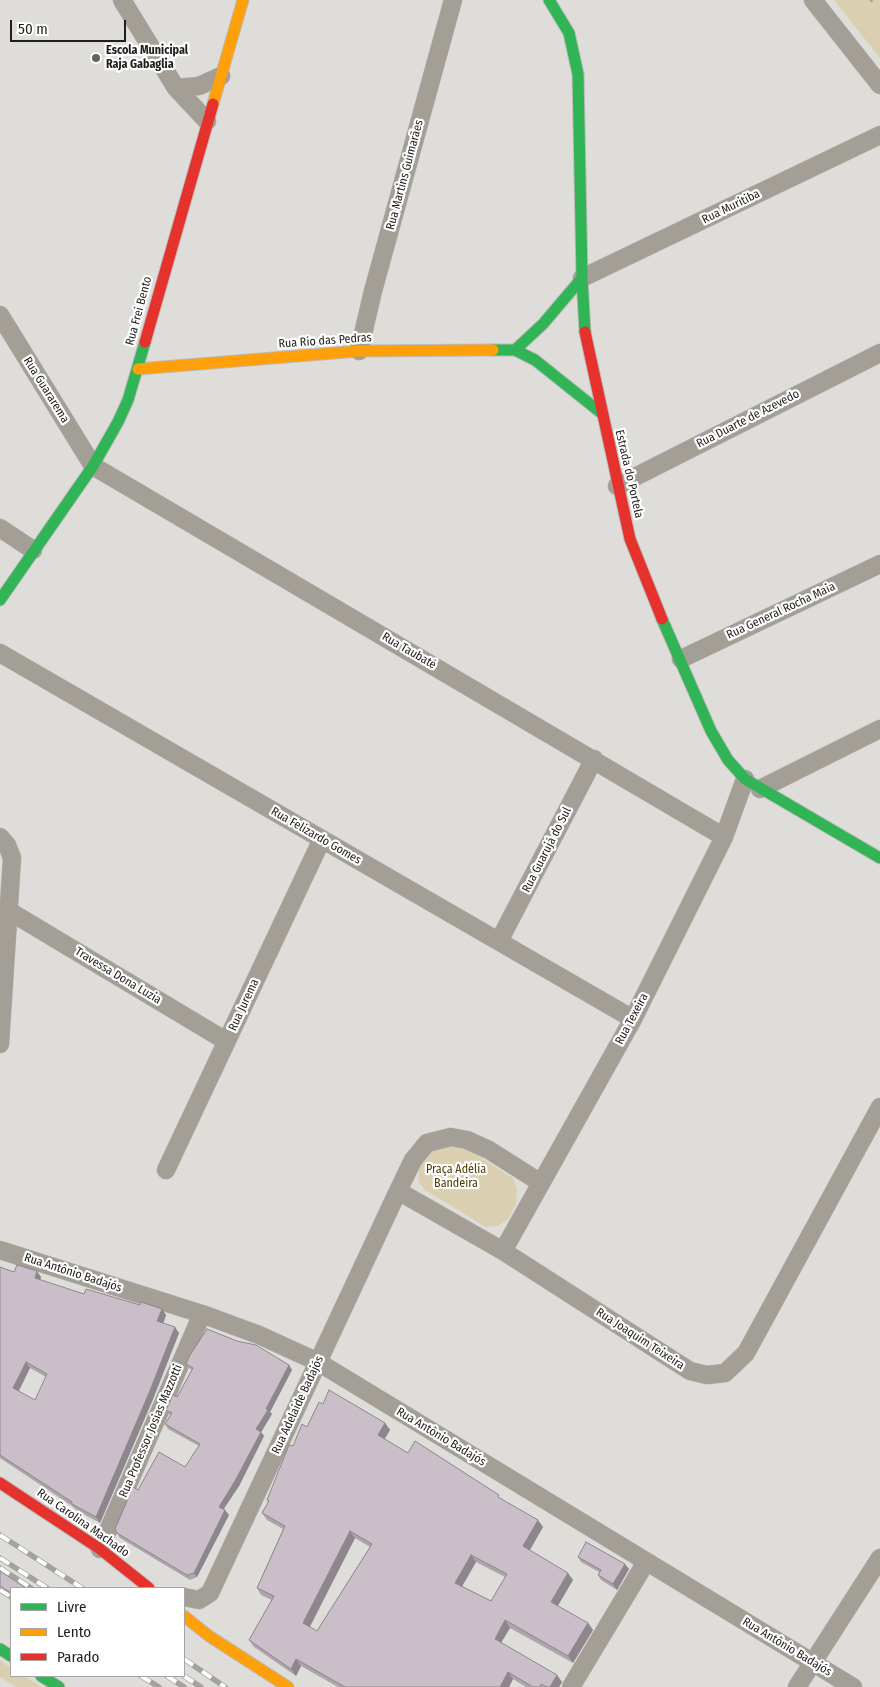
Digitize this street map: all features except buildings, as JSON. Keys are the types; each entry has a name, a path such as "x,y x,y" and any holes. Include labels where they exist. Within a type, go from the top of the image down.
{"main road":[{"name":"Rua Frei Bento","path":"0,600 93,466 118,422 138,369 207,121 243,0"},
{"name":"Estrada do Portela","path":"554,2 569,33 578,74 582,278 586,343 616,486 630,539 656,606 681,659 711,731 728,760 745,778 760,789 880,858"},
{"path":"515,350 543,324 582,278"},
{"name":"Rua Rio das Pedras","path":"138,369 359,351 515,350 535,360 600,412"},
{"name":"Rua Carolina Machado","path":"0,1484 100,1548 150,1587"},
{"path":"185,1617 209,1636 288,1687"},
{"path":"43,1677 59,1687"}],"street":[{"path":"122,0 176,88 207,121"},
{"name":"Rua Martins Guimarães","path":"359,351 373,291 454,0"},
{"path":"813,0 880,85"},
{"path":"176,88 199,86 221,76"},
{"name":"Rua Muritiba","path":"582,278 880,135"},
{"name":"Rua Guararema","path":"0,315 93,466"},
{"name":"Rua Duarte de Azevedo","path":"616,486 880,353"},
{"name":"Rua Taubaté","path":"93,466 724,837"},
{"path":"0,528 33,550"},
{"name":"Rua General Rocha Maia","path":"681,659 880,564"},
{"name":"Rua Felizardo Gomes","path":"0,653 633,1020"},
{"path":"760,789 880,729"},
{"name":"Rua Guarujá do Sul","path":"499,941 594,759"},
{"name":"Rua Texeira","path":"503,1251 633,1020 724,837 745,778"},
{"path":"0,837 7,845 12,858 0,1044"},
{"name":"Rua Jurema","path":"166,1170 322,839"},
{"name":"Travessa Dona Luzia","path":"9,911 226,1041"},
{"name":"Rua Joaquim Teixeira","path":"398,1190 503,1251 690,1370 707,1375 725,1373 746,1353 880,1107"},
{"path":"398,1190 413,1160 427,1143 451,1137 467,1140 489,1150 541,1183"},
{"name":"Rua Adelaide Badajós","path":"185,1596 199,1600 210,1593 398,1190"},
{"name":"Rua Antônio Badajós","path":"0,1250 202,1314 259,1335 318,1362 853,1687"},
{"name":"Rua Professor Josias Mazzotti","path":"100,1548 202,1314"},
{"path":"797,1687 880,1558"},
{"path":"571,1687 646,1562"}],"green space":[{"path":"834,0 880,0 880,58"},
{"name":"Praça Adélia Bandeira","path":"438,1144 465,1148 513,1178 517,1189 516,1204 508,1219 498,1226 486,1227 425,1190 418,1181 419,1166"},
{"path":"0,1660 10,1667 10,1677 26,1677 42,1687 16,1687 0,1677"}],"railway":[{"path":"0,1535 80,1587"},
{"path":"0,1558 45,1587"},
{"path":"0,1568 29,1587"},
{"path":"0,1590 10,1596"},
{"path":"185,1660 225,1687"},
{"path":"143,1677 159,1687"},
{"path":"169,1677 184,1687"},
{"path":"185,1677 201,1687"}],"traffic: fast":[{"path":"549,0 569,33 578,74 582,278 585,332"},
{"path":"515,350 543,324 582,278"},
{"path":"0,600 93,466 118,422 128,400 145,342"},
{"path":"493,350 515,350 535,360 600,412"},
{"path":"662,619 711,731 728,760 745,779 880,858"},
{"path":"0,1649 10,1655"},
{"path":"43,1677 59,1687"}],"traffic: slow":[{"path":"213,104 243,0"},
{"path":"138,369 359,351 493,350"},
{"path":"185,1617 209,1636 288,1687"}],"traffic: jam":[{"path":"145,342 213,104"},
{"path":"585,332 630,539 662,619"},
{"path":"0,1483 100,1549 148,1587"}],"place":[{"name":"Escola Municipal Raja Gabaglia","path":"96,58"}]}
